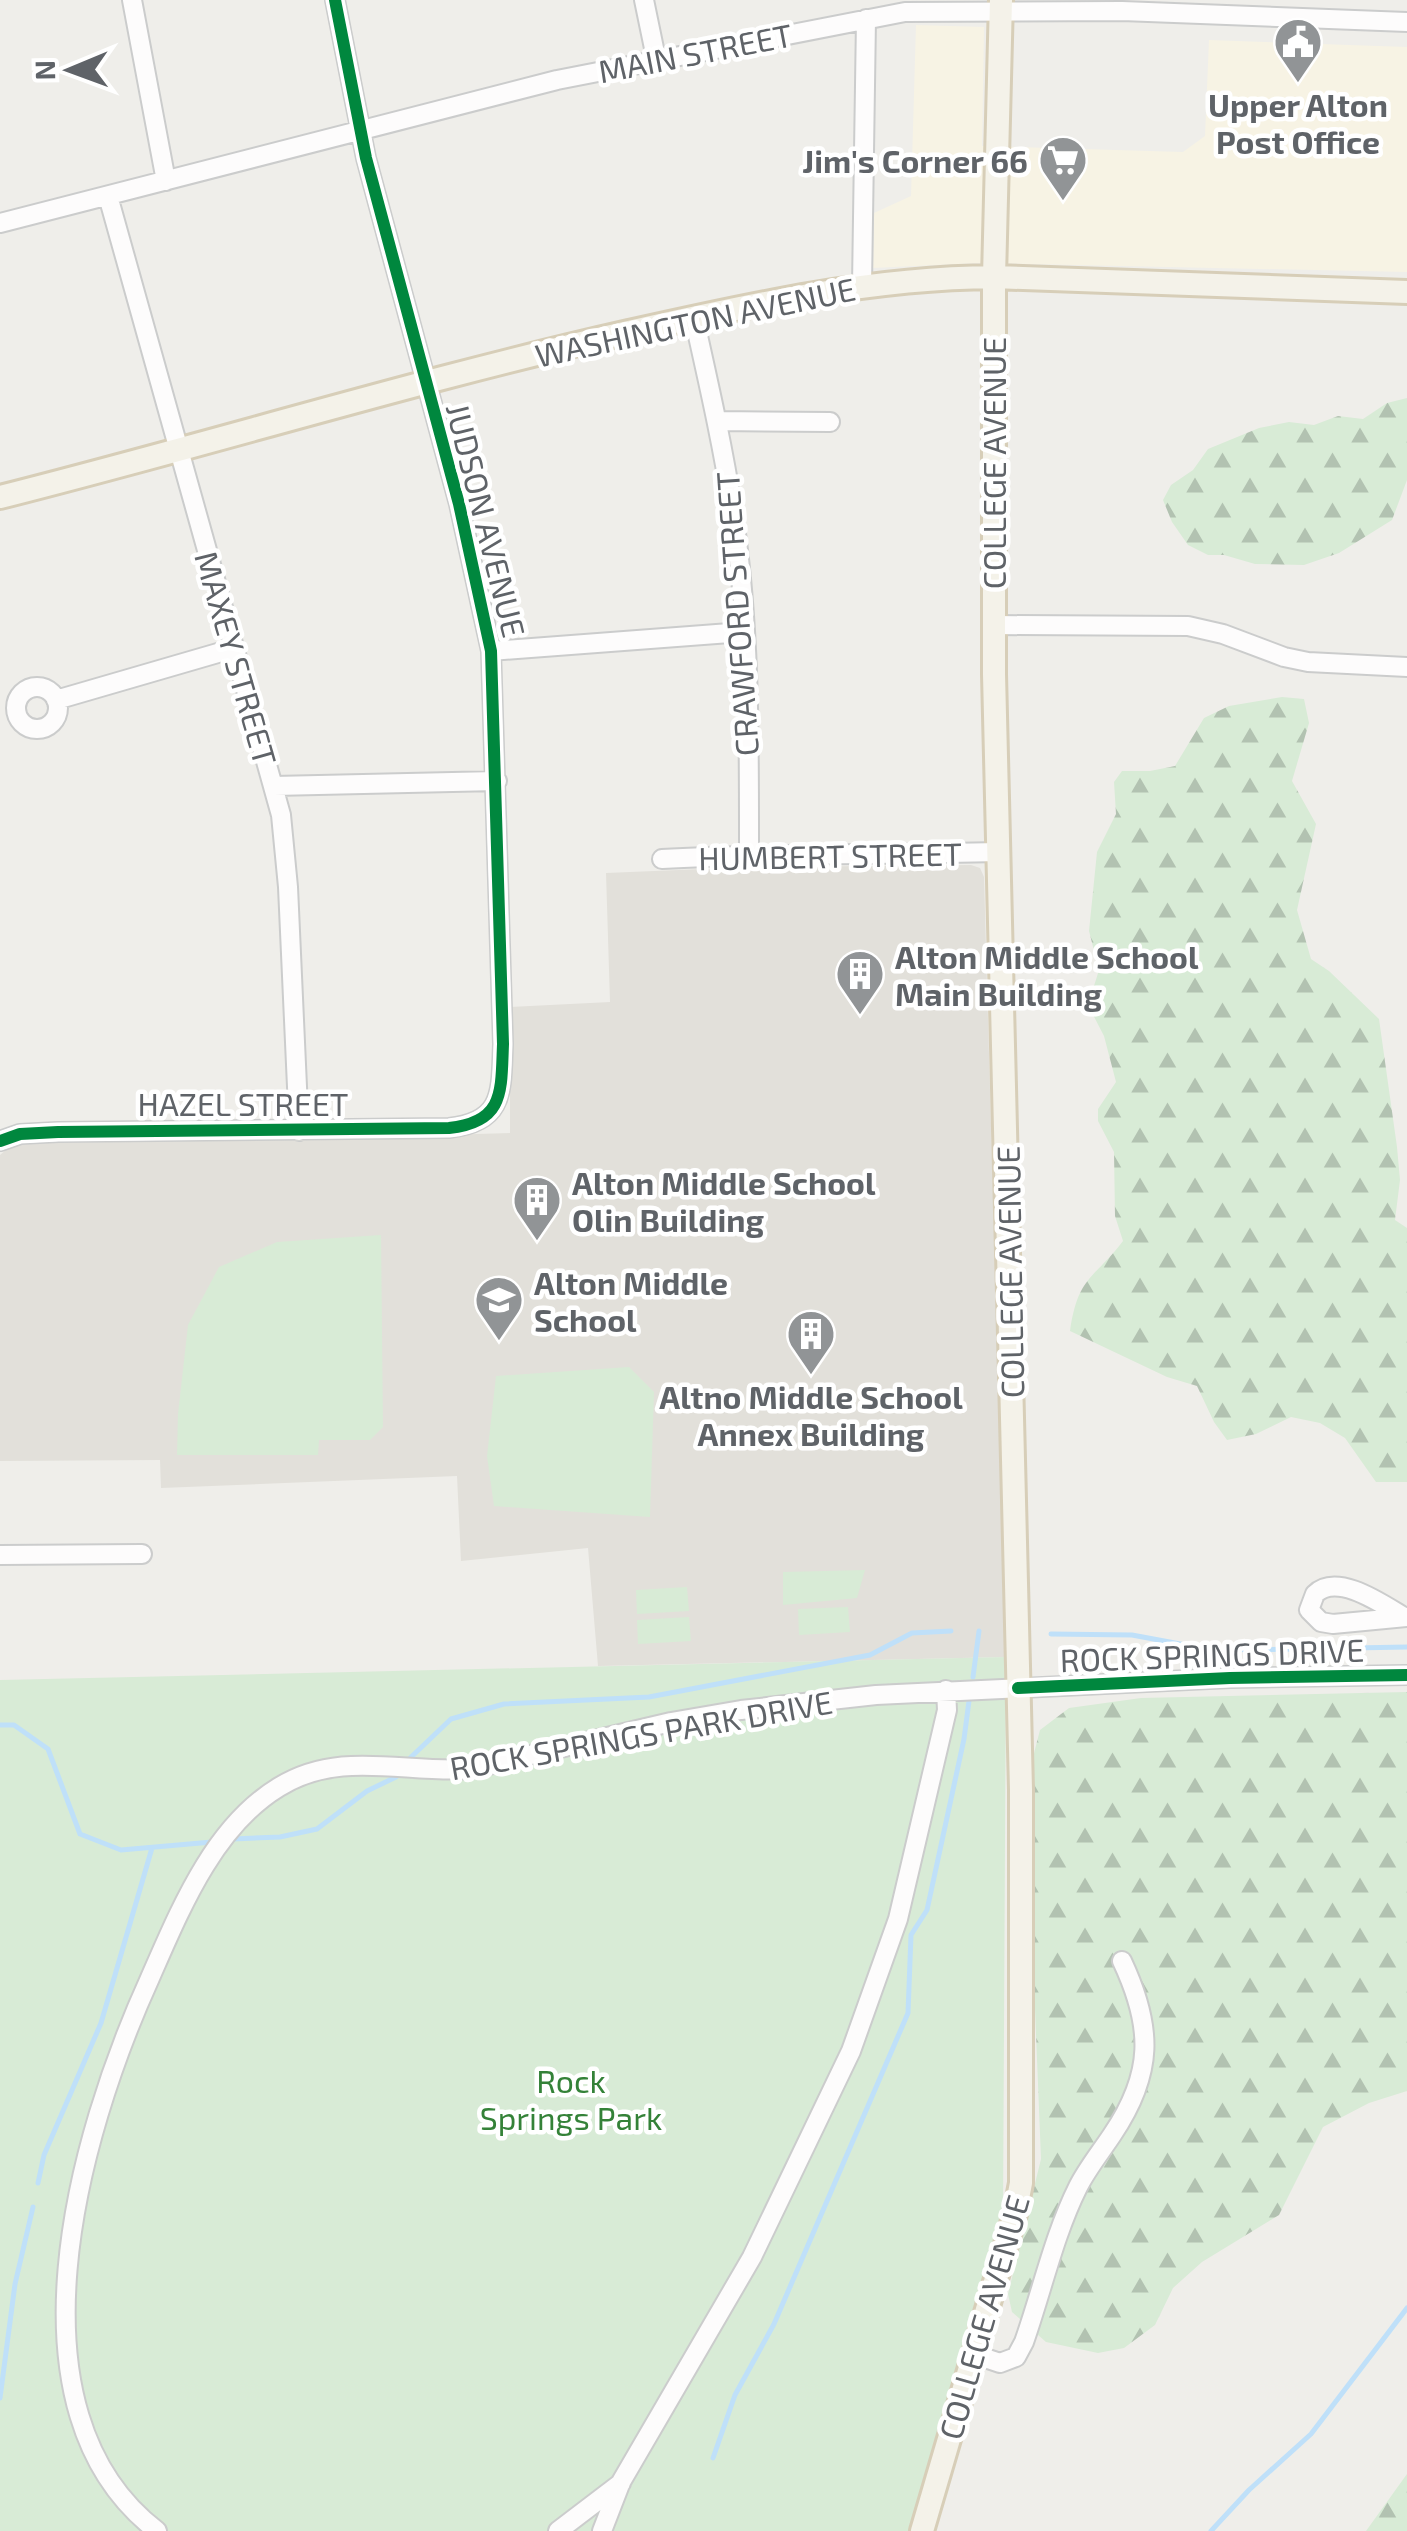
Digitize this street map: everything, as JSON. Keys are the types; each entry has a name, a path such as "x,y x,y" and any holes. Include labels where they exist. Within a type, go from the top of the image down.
{"main road":[{"name":"COLLEGE AVENUE","path":"922,2531 1021,2182 1018,1688 993,626 994,278 1001,5"},
{"name":"WASHINGTON AVENUE","path":"0,497 425,382 694,318 862,285 994,278 1407,292"}],"street":[{"path":"132,0 166,181"},
{"name":"JUDSON AVENUE","path":"335,0 360,129 459,504 491,651 503,1044 498,1096 485,1118"},
{"path":"644,0 656,58"},
{"name":"MAIN STREET","path":"0,223 360,129 656,58 925,10 1001,5 1407,22"},
{"path":"862,285 866,19"},
{"name":"MAXEY STREET","path":"108,196 274,786 288,887 299,1131"},
{"name":"CRAWFORD STREET","path":"694,318 735,522 743,632 749,854"},
{"path":"717,421 830,422"},
{"path":"993,626 1188,626 1308,662 1407,668"},
{"path":"491,651 743,632"},
{"path":"56,700 235,648"},
{"path":"274,786 497,781"},
{"name":"HUMBERT STREET","path":"662,859 749,854 998,852"},
{"name":"HAZEL STREET","path":"0,1142 20,1134 58,1132 449,1128 471,1126 485,1118"},
{"path":"0,1554 142,1554"},
{"name":"ROCK SPRINGS DRIVE","path":"1018,1688 1407,1675"},
{"name":"ROCK SPRINGS PARK DRIVE","path":"157,2531 109,2491 76,2440 57,2375 52,2326 55,2276 79,2163 133,2015 206,1864 244,1815 276,1788 328,1767 384,1763 442,1771 471,1769 671,1722 741,1710 946,1690 1018,1688"},
{"path":"602,2531 621,2482 752,2257 852,2051 877,1986 911,1870 947,1710 946,1690"},
{"path":"973,2354 1000,2362 1016,2357 1078,2186 1114,2132 1138,2083 1146,2033 1142,2010 1122,1960"},
{"path":"558,2531 621,2482"}],"shaded area":[{"path":"916,25 984,27 982,146 1183,152 1205,136 1209,40 1407,47 1407,272 979,263 873,268 874,213 911,196"},
{"name":"Alton Middle School","path":"971,865 980,868 984,877 1006,1657 598,1666 588,1548 461,1561 457,1476 161,1488 160,1460 0,1461 0,1155 7,1149 23,1143 510,1133 510,1007 610,1002 606,873"}],"green space":[{"path":"1407,398 1407,480 1392,520 1339,553 1304,565 1255,564 1224,555 1208,555 1188,545 1172,522 1163,500 1171,485 1193,470 1208,449 1259,428 1289,422 1314,425 1338,416 1363,419 1387,403"},
{"path":"1282,697 1304,699 1309,723 1292,781 1316,824 1297,910 1311,959 1379,1019 1400,1180 1395,1220 1407,1228 1407,1482 1376,1482 1345,1438 1320,1423 1291,1417 1256,1434 1227,1440 1197,1386 1167,1377 1070,1331 1082,1289 1123,1241 1115,1216 1114,1152 1098,1121 1098,1109 1116,1082 1104,1036 1088,1005 1099,970 1089,931 1097,852 1116,814 1114,782 1122,771 1175,766 1204,718 1229,706"},
{"path":"381,1235 383,1427 370,1440 319,1440 318,1455 177,1455 188,1325 219,1267 277,1242"},
{"path":"629,1367 654,1392 650,1517 494,1506 487,1456 496,1376"},
{"path":"865,1570 857,1598 783,1605 783,1572"},
{"path":"687,1587 689,1611 637,1614 636,1590"},
{"path":"848,1607 850,1632 799,1635 798,1609"},
{"path":"689,1617 691,1641 638,1644 637,1620"},
{"name":"Rock Springs Park","path":"1006,1657 1003,2215 908,2531 0,2531 0,1680"},
{"path":"1407,1692 1407,2091 1369,2103 1323,2127 1279,2215 1202,2262 1173,2288 1155,2325 1124,2348 1098,2353 1046,2342 1012,2312 1008,2294 1041,2159 1034,1984 1032,1761 1040,1730 1069,1708 1141,1698"},
{"path":"1407,2474 1407,2531 1366,2531"}],"waterway":[{"path":"408,1760 451,1719 504,1704 649,1697 870,1655 912,1633 951,1631"},
{"path":"973,1677 979,1631"},
{"path":"1051,1634 1132,1635 1191,1646 1248,1650 1407,1647"},
{"path":"713,2458 735,2395 774,2324 908,2013 911,1935 927,1910 969,1701"},
{"path":"0,1725 14,1725 48,1749 80,1834 121,1850 212,1842"},
{"path":"233,1839 280,1837 317,1829 367,1791 396,1777"},
{"path":"38,2183 44,2155 101,2023 152,1848"},
{"path":"0,2398 15,2284 33,2207"},
{"path":"1211,2531 1311,2434 1407,2308"}],"cycle path":[{"path":"0,1141 20,1134 58,1132 449,1128 481,1119 490,1111 500,1090 503,1044 491,651 459,504 366,158 335,0"},
{"path":"1018,1688 1407,1675"}],"place":[{"name":"Upper Alton Post Office","path":"1298,84"},
{"name":"Jim's Corner 66","path":"1063,202"},
{"name":"Alton Middle School Main Building","path":"860,1016"},
{"name":"Alton Middle School Olin Building","path":"537,1242"},
{"name":"Alton Middle School","path":"499,1342"},
{"name":"Altno Middle School Annex Building","path":"811,1376"}]}
